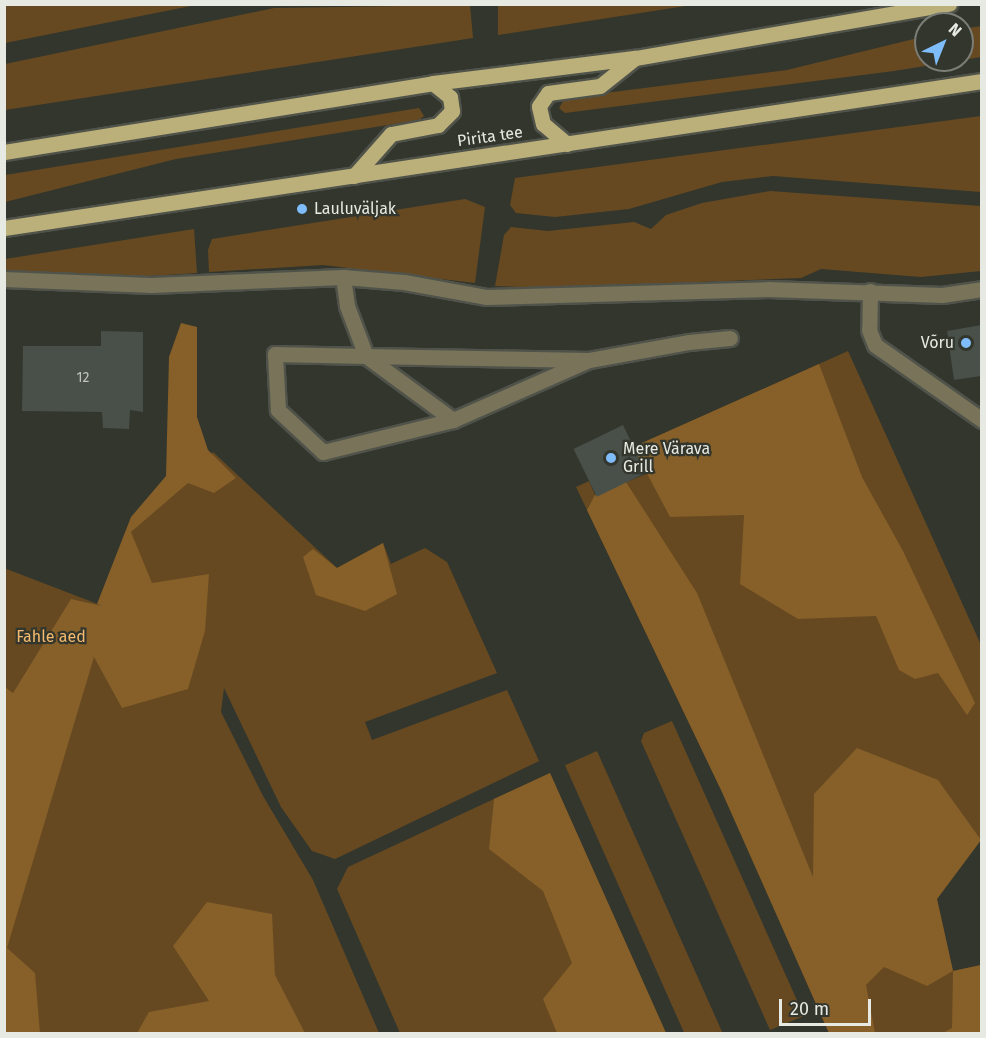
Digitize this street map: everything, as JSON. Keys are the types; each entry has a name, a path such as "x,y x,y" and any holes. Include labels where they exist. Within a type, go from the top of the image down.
{"main road":[{"path":"4,152 433,83 635,58 949,4"},
{"path":"567,144 543,124 539,106 548,93 600,86 635,58"},
{"name":"Pirita tee","path":"4,228 981,81"},
{"path":"354,176 391,134 438,125 452,111 450,97 433,83"}],"street":[{"path":"4,279 151,285 342,277 404,282 486,297 768,289 942,295 981,289"},
{"path":"342,277 346,306 366,356 453,420"},
{"path":"870,291 869,330 875,345 981,420"},
{"path":"589,360 453,420 323,452 278,410 275,354 589,360 689,342 730,338"}],"green space":[{"path":"5,4 196,4 196,5 5,43"},
{"path":"498,4 692,5 498,35"},
{"path":"470,5 473,38 5,110 5,64 274,8"},
{"path":"981,26 981,57 974,58 974,27"},
{"path":"914,39 914,68 565,113 559,108 565,98 787,70"},
{"path":"419,108 424,116 419,120 176,159 5,202 5,175"},
{"path":"981,116 981,192 773,176 722,182 629,209 555,217 516,213 510,205 515,178"},
{"path":"770,191 981,206 981,271 921,277 821,269 801,278 545,288 495,286 504,235 511,227 548,231 634,222 651,229 666,215 702,203"},
{"path":"465,199 485,207 475,283 323,265 209,272 208,250 212,239"},
{"path":"194,229 197,273 133,277 5,270 5,259"},
{"name":"Fahle aed","path":"181,323 197,327 197,417 208,450 236,478 214,493 188,483 131,532 152,583 209,574 205,631 188,689 122,708 94,657 7,948 35,973 40,1033 5,1033 5,687 13,693 71,599 102,606 97,604 131,517 166,476 169,357"},
{"path":"848,351 981,645 981,840 937,899 953,971 981,965 981,1033 829,1033 722,792 576,487 589,481 595,495 646,474 633,447"},
{"path":"819,364 862,477 903,551 975,703 967,715 938,673 915,679 899,670 876,616 798,619 740,584 744,515 670,517 633,447"},
{"name":"Fahle aed","path":"213,452 337,568 383,543 391,564 425,548 447,562 497,673 365,722 372,740 507,690 539,761 335,859 312,851 281,807 224,688 221,712 263,796 313,880 379,1033 5,1033 4,568 108,608 131,532"},
{"path":"626,482 697,593 813,877 814,794 857,748 938,780 981,840 937,899 953,971 927,986 884,967 866,985 875,1033 829,1033 722,792 587,510 595,495"},
{"path":"383,543 397,594 365,611 316,595 303,557 313,549 337,568"},
{"path":"672,721 804,1016 770,1030 641,741 644,733"},
{"path":"597,751 722,1032 685,1034 565,765"},
{"path":"550,773 666,1033 400,1033 337,889 348,867"},
{"path":"550,773 666,1033 557,1033 543,999 572,963 543,891 489,849 494,799"},
{"path":"207,902 272,914 275,975 305,1033 137,1033 149,1012 209,1001 173,946"},
{"path":"981,965 981,1033 943,1033 952,1028 953,971"}],"building":[{"path":"981,325 981,376 954,380 947,331"},
{"path":"101,331 143,332 143,412 130,410 129,429 103,428 102,412 22,411 23,346 101,346"},
{"path":"623,425 646,473 597,497 574,449"}],"place":[{"name":"Lauluväljak","path":"302,209"},
{"name":"Võru","path":"966,343"},
{"name":"Mere Värava Grill","path":"611,458"}]}
